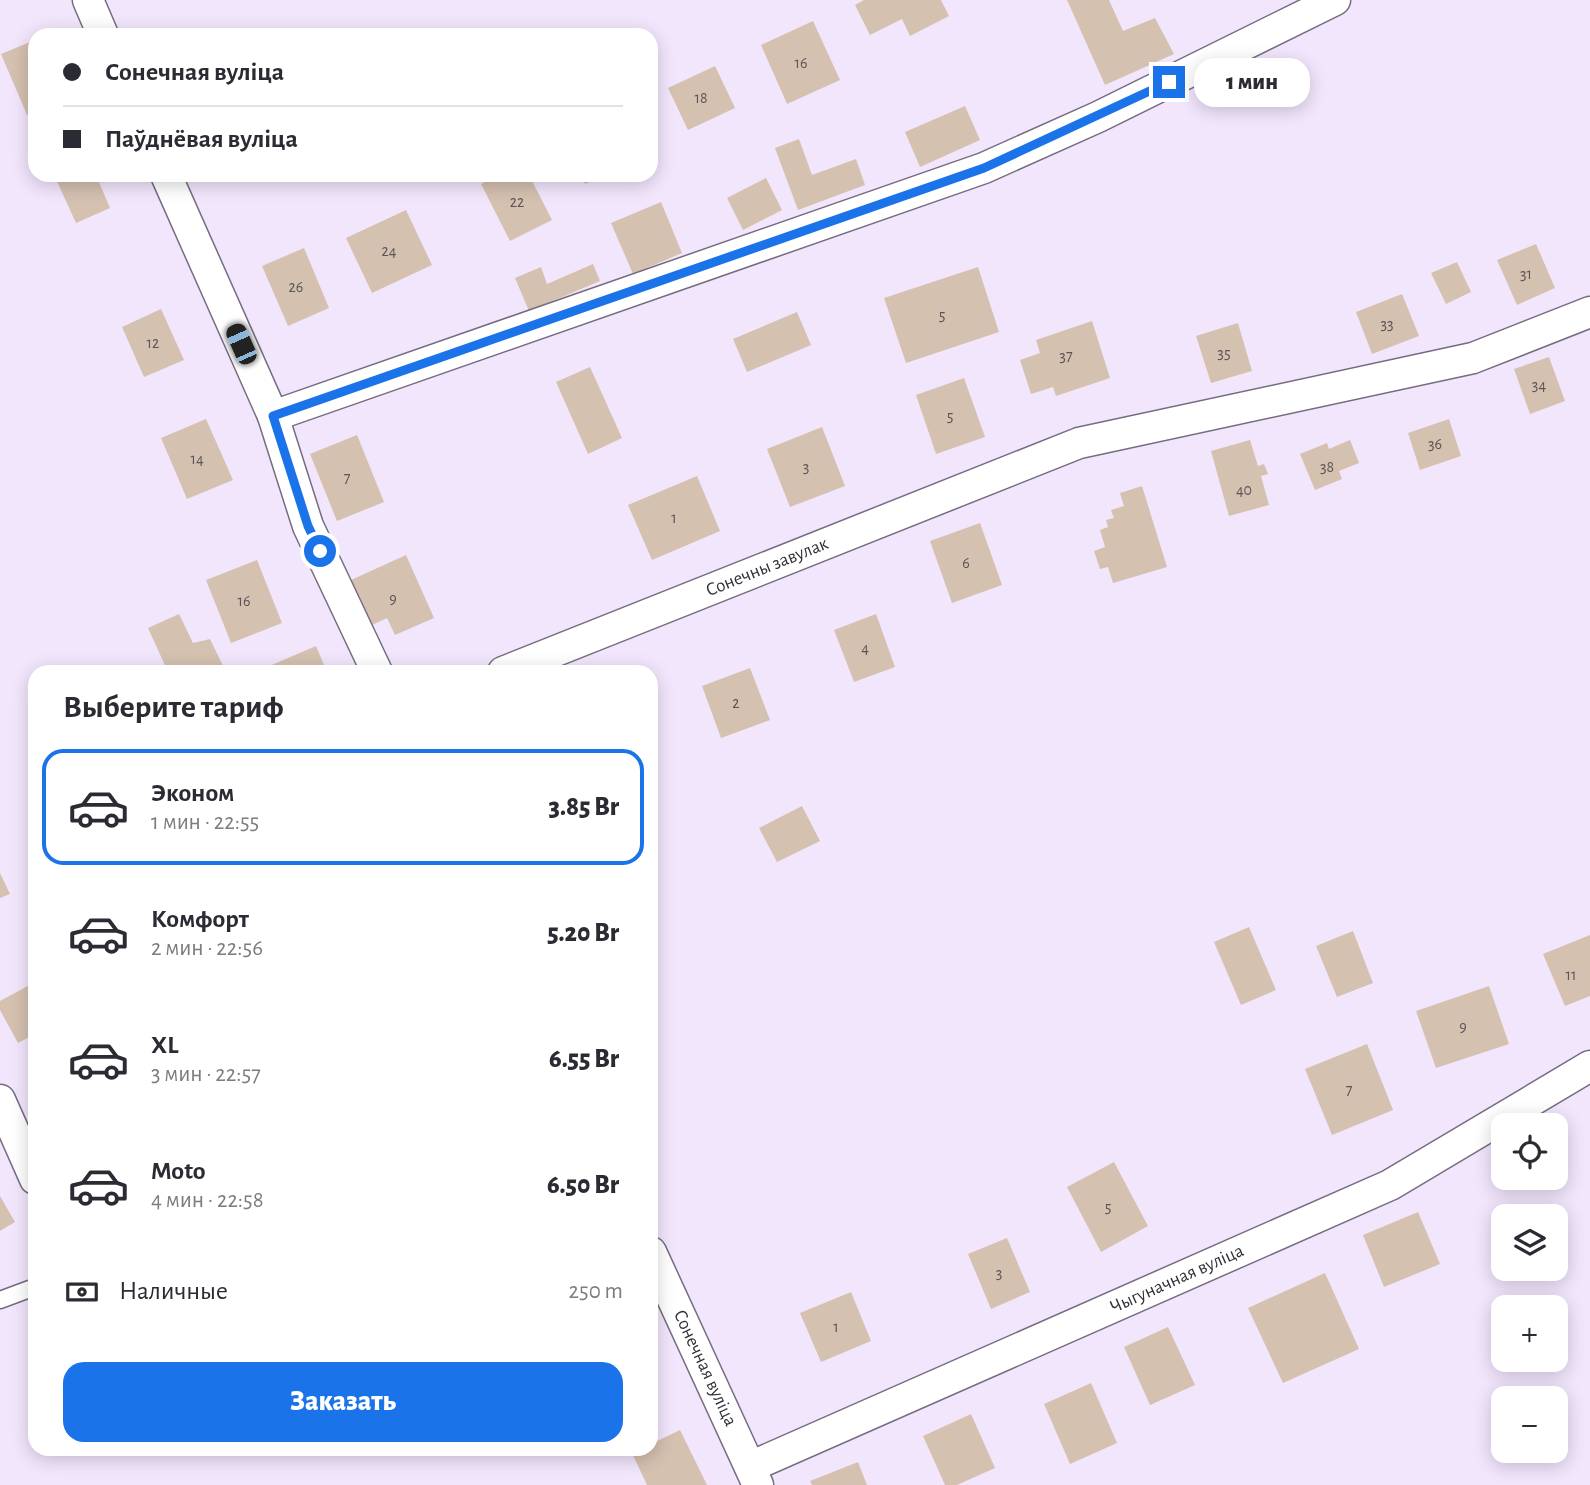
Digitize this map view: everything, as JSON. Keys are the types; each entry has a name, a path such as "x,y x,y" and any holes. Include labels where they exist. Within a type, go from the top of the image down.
{"street":[{"path":"273,416 984,168 1098,117 1335,0"},
{"path":"92,1 101,28"},
{"path":"169,182 273,416 308,526 374,665"},
{"name":"Сонечны завулак","path":"521,665 1079,443 1473,358 1590,312"},
{"name":"Чыгуначная вуліца","path":"754,1476 1390,1185 1590,1066"},
{"path":"0,1100 28,1163"},
{"name":"Сонечная вуліца","path":"658,1267 754,1476"}],"lane":[{"path":"0,1300 28,1290"}],"building":[{"path":"864,0 941,0 949,16 910,36 902,19 870,35 855,5"},
{"path":"1067,0 1109,0 1123,31 1155,18 1174,54 1105,85"},
{"path":"813,21 840,80 787,104 761,45"},
{"path":"28,43 28,115 27,115 1,54"},
{"path":"715,66 735,108 688,130 668,88"},
{"path":"965,106 980,140 920,167 905,132"},
{"path":"799,139 812,175 856,159 865,185 798,210 775,148"},
{"path":"766,178 782,210 743,230 727,198"},
{"path":"57,182 99,182 110,208 76,223"},
{"path":"533,182 552,220 510,241 481,184"},
{"path":"661,202 682,253 633,274 611,223"},
{"path":"406,210 432,265 372,293 346,238"},
{"path":"1536,244 1555,288 1517,305 1497,260"},
{"path":"304,248 329,308 288,326 262,266"},
{"path":"1457,262 1471,292 1446,304 1431,273"},
{"path":"593,264 600,281 529,311 515,278 541,267 547,284"},
{"path":"978,267 999,332 906,363 884,298"},
{"path":"1402,294 1419,336 1372,354 1356,312"},
{"path":"161,309 184,360 144,377 122,327"},
{"path":"797,312 811,345 747,372 733,339"},
{"path":"1092,321 1110,378 1056,396 1053,387 1031,394 1020,360 1040,353 1036,340"},
{"path":"1238,323 1252,371 1211,383 1196,336"},
{"path":"1549,357 1565,401 1530,414 1514,369"},
{"path":"590,367 622,438 588,454 556,382"},
{"path":"964,378 985,437 936,454 916,395"},
{"path":"206,419 233,480 187,499 161,438"},
{"path":"1449,419 1461,456 1420,470 1408,433"},
{"path":"822,427 845,486 790,507 767,449"},
{"path":"357,435 384,502 337,521 310,454"},
{"path":"1250,440 1258,466 1264,464 1268,474 1261,476 1269,505 1229,516 1211,451"},
{"path":"1350,440 1359,463 1339,471 1342,479 1315,490 1300,454 1327,443 1329,449"},
{"path":"697,476 720,531 652,560 628,505"},
{"path":"1142,486 1167,567 1113,583 1108,567 1100,569 1094,551 1105,547 1100,530 1108,527 1106,520 1114,518 1111,510 1124,506 1120,493"},
{"path":"980,523 1002,585 952,603 930,541"},
{"path":"406,555 434,618 395,635 387,618 372,625 351,580"},
{"path":"257,560 282,623 231,643 206,580"},
{"path":"179,614 193,643 210,639 223,665 165,665 148,628"},
{"path":"876,614 895,667 854,682 834,630"},
{"path":"316,646 324,665 272,665"},
{"path":"750,668 770,720 721,738 702,686"},
{"path":"802,806 820,841 777,862 759,828"},
{"path":"0,873 10,894 0,898"},
{"path":"1249,927 1276,990 1241,1005 1214,942"},
{"path":"1353,931 1373,983 1337,997 1316,946"},
{"path":"1590,935 1590,996 1565,1006 1543,954"},
{"path":"28,986 28,1038 18,1043 0,1010 0,1001"},
{"path":"1489,986 1509,1044 1436,1068 1416,1011"},
{"path":"1367,1044 1393,1110 1332,1135 1305,1069"},
{"path":"1114,1162 1148,1226 1101,1252 1067,1187"},
{"path":"0,1196 15,1222 0,1231"},
{"path":"1418,1212 1440,1264 1384,1287 1363,1235"},
{"path":"1007,1238 1030,1292 991,1309 968,1254"},
{"path":"1325,1273 1359,1349 1283,1383 1248,1308"},
{"path":"851,1292 871,1341 821,1362 800,1313"},
{"path":"1168,1327 1195,1385 1150,1405 1124,1347"},
{"path":"1091,1383 1117,1443 1070,1464 1044,1404"},
{"path":"971,1414 995,1468 957,1485 945,1485 923,1436"},
{"path":"680,1430 707,1485 647,1485 633,1456 658,1456 658,1441"},
{"path":"858,1462 867,1485 812,1485 810,1481"}],"route":[{"path":"320,551 308,526 273,416 984,168 1169,82"}]}
